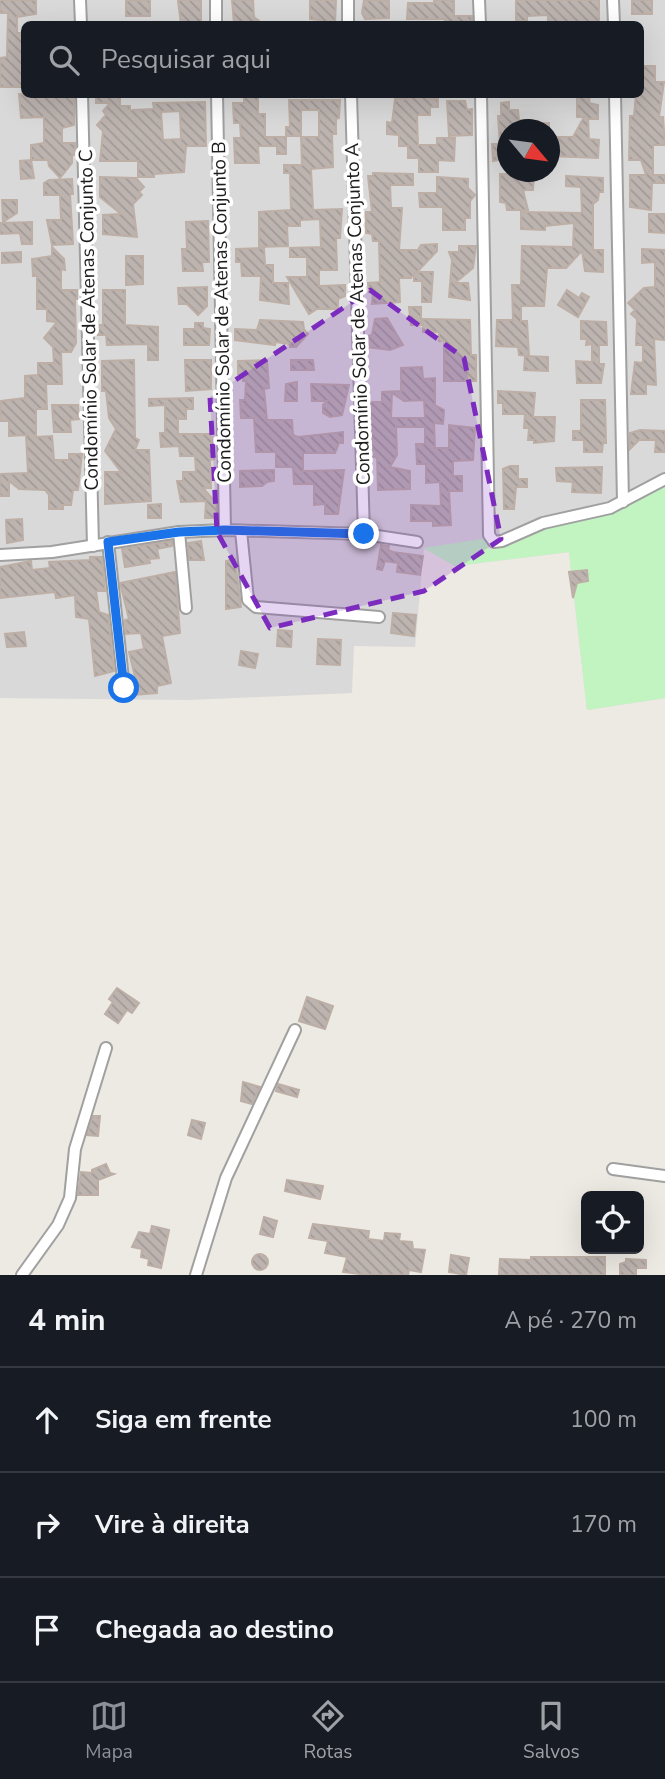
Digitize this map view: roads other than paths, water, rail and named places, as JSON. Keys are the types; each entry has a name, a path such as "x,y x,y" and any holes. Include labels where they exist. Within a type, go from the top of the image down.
{"street":[{"path":"80,0 81,21"},
{"path":"216,0 216,21"},
{"path":"348,0 348,21"},
{"path":"479,0 480,21"},
{"path":"613,0 614,21"},
{"name":"Condomínio Solar de Atenas Conjunto C","path":"82,98 93,545"},
{"name":"Condomínio Solar de Atenas Conjunto B","path":"218,98 225,530"},
{"name":"Condomínio Solar de Atenas Conjunto A","path":"351,98 364,534"},
{"path":"481,98 489,535 494,542 502,541 543,523 610,508 652,483 665,479"},
{"path":"615,98 623,502"},
{"path":"0,555 179,532 225,530 364,534 417,542"},
{"path":"241,531 248,600 256,607 379,617"},
{"path":"179,532 186,608"},
{"path":"108,542 124,688"},
{"path":"196,1275 226,1178 295,1030"},
{"path":"22,1275 58,1225 70,1198 75,1149 106,1048"},
{"path":"614,1169 665,1176"}]}
